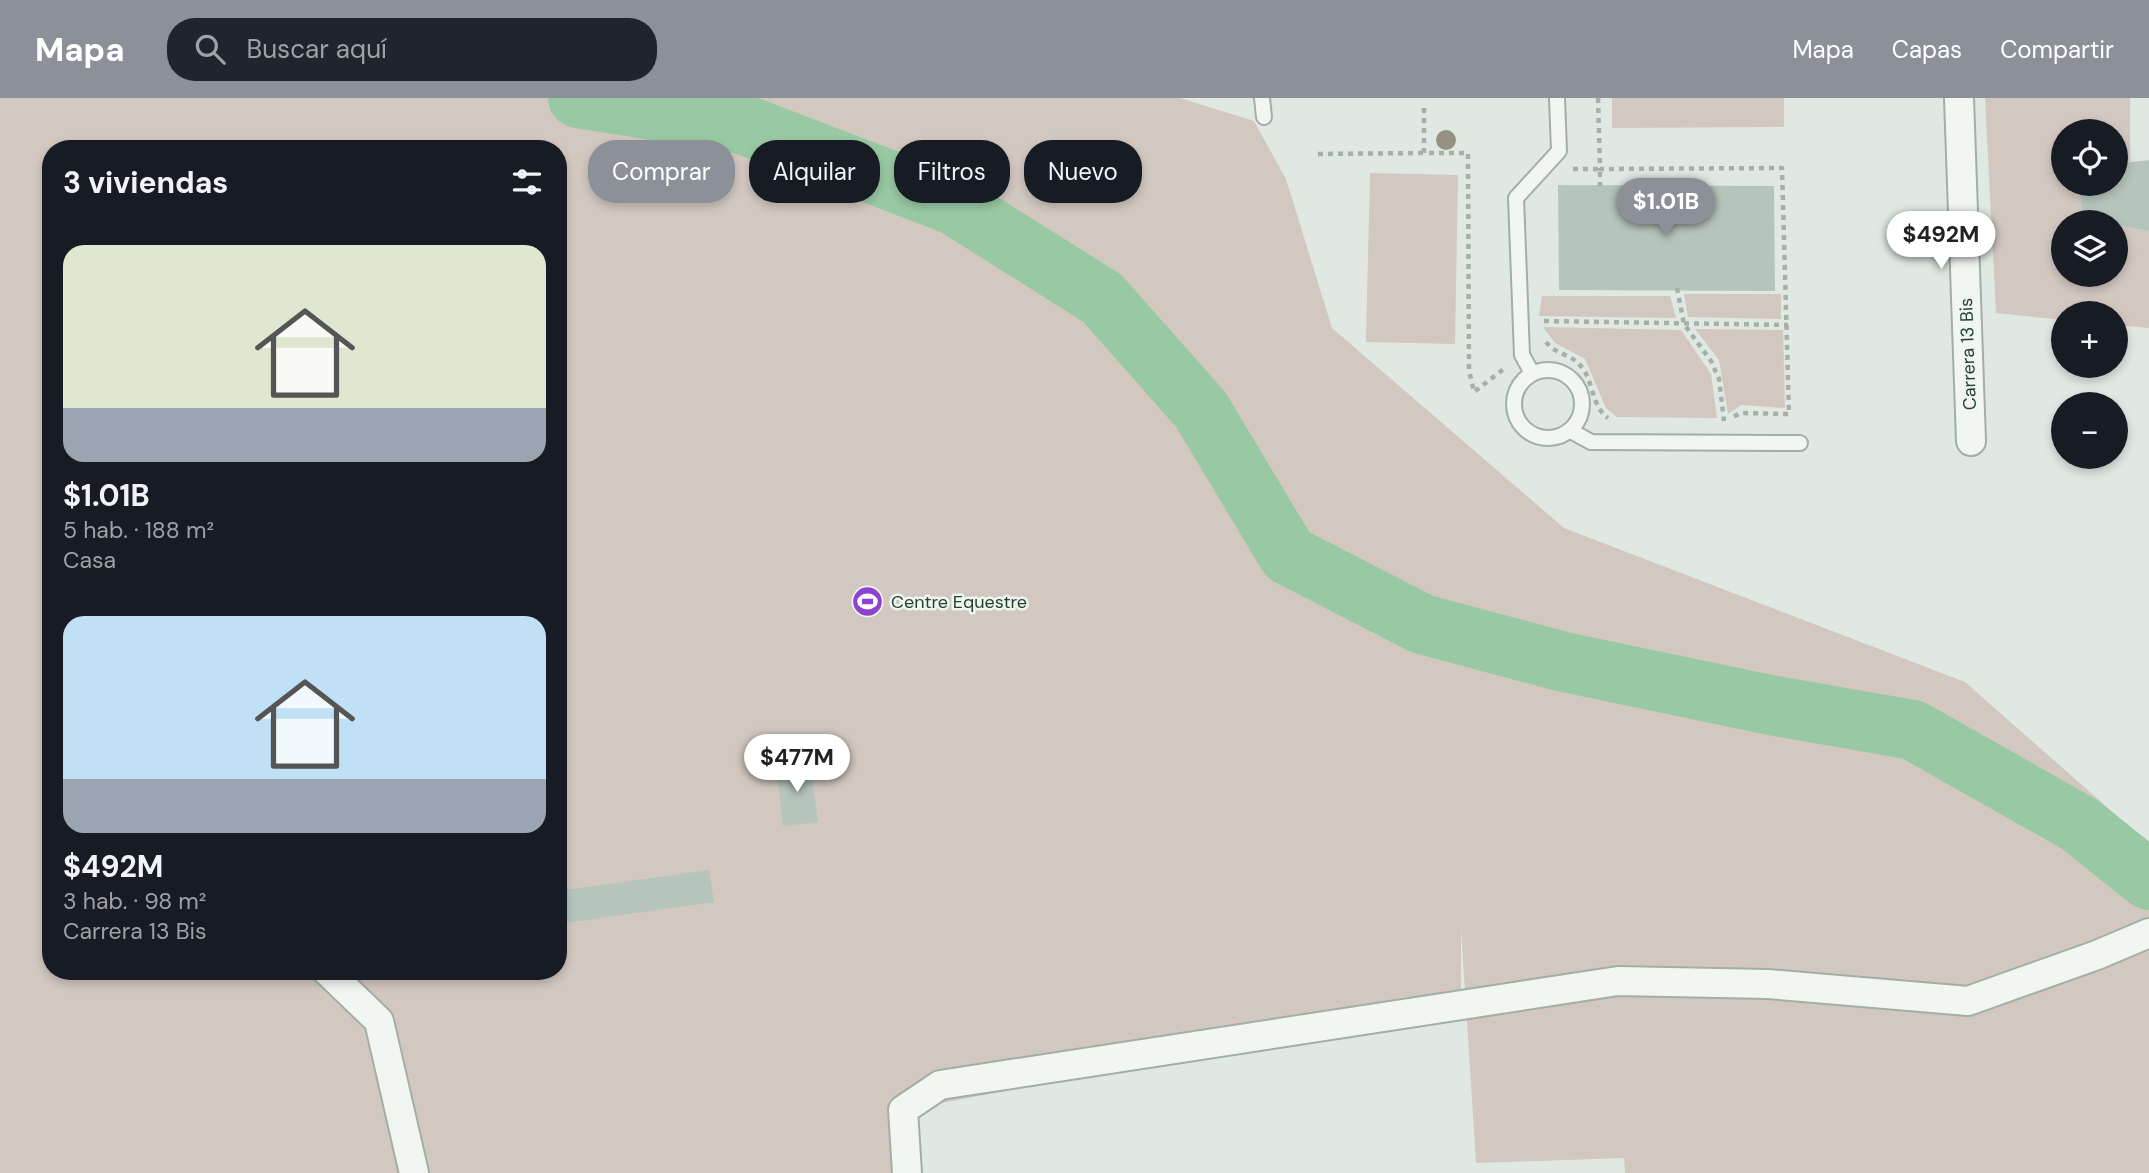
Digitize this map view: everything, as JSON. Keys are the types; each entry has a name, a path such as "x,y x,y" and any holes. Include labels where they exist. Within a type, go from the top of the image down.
{"street":[{"name":"Carrera 13 Bis","path":"1959,98 1971,441"},
{"path":"907,1173 903,1110 940,1085 1618,981 1768,984 1968,1001 2097,955 2149,933"},
{"path":"336,980 379,1021 414,1173"}],"lane":[{"path":"1262,98 1264,117"},
{"path":"1532,373 1522,355 1516,198 1559,151 1558,98"},
{"path":"1550,369 1568,375 1580,388 1584,406 1579,423 1570,430 1564,435 1547,439 1529,434 1517,421 1513,403 1518,386 1532,373 1550,369"},
{"path":"1570,430 1591,442 1800,443"}],"path":[{"path":"1598,98 1600,187"},
{"path":"1424,108 1424,153"},
{"path":"1318,154 1468,153 1469,370 1474,392 1543,338 1552,349 1580,364 1600,412 1615,423"},
{"path":"1560,169 1782,168 1789,414 1740,413 1724,422 1710,422"},
{"path":"1677,288 1684,324 1711,361 1719,379 1724,422"},
{"path":"1542,321 1788,325"}],"shaded area":[{"path":"0,98 1180,98 1254,121 1286,179 1332,328 1564,528 1965,682 2149,844 2149,1173 1625,1173 1624,1158 1476,1163 1461,928 1461,1005 904,1110 922,1173 0,1173"},
{"path":"1612,98 1784,98 1784,127 1612,128"},
{"path":"1985,98 2130,98 2130,162 2128,119 2051,119 2051,196 2080,196 2082,210 2051,210 2051,287 2128,287 2128,227 2149,231 2149,328 2128,326 2128,301 2051,301 2051,319 1996,313"},
{"path":"1370,173 1458,175 1455,344 1366,342"},
{"path":"1684,294 1781,294 1781,319 1688,317"},
{"path":"1542,296 1670,296 1676,318 1539,316"},
{"path":"1543,327 1681,330 1711,374 1717,418 1617,417 1606,408 1585,359 1555,343"},
{"path":"1695,329 1783,330 1785,408 1741,405 1728,414 1719,360"}],"building":[{"path":"2149,160 2149,231 2128,227 2128,210 2082,210 2080,196 2128,196 2128,163"},
{"path":"1558,185 1774,186 1775,291 1559,290"},
{"path":"810,761 818,822 783,826 776,765"},
{"path":"709,870 714,902 567,923 567,890"}],"waterway":[{"path":"578,98 742,124 954,205 1102,298 1201,410 1288,555 1422,624 1564,662 1770,705 1913,730 2079,824 2149,880"}],"place":[{"name":"Centre Equestre","path":"868,602"}]}
